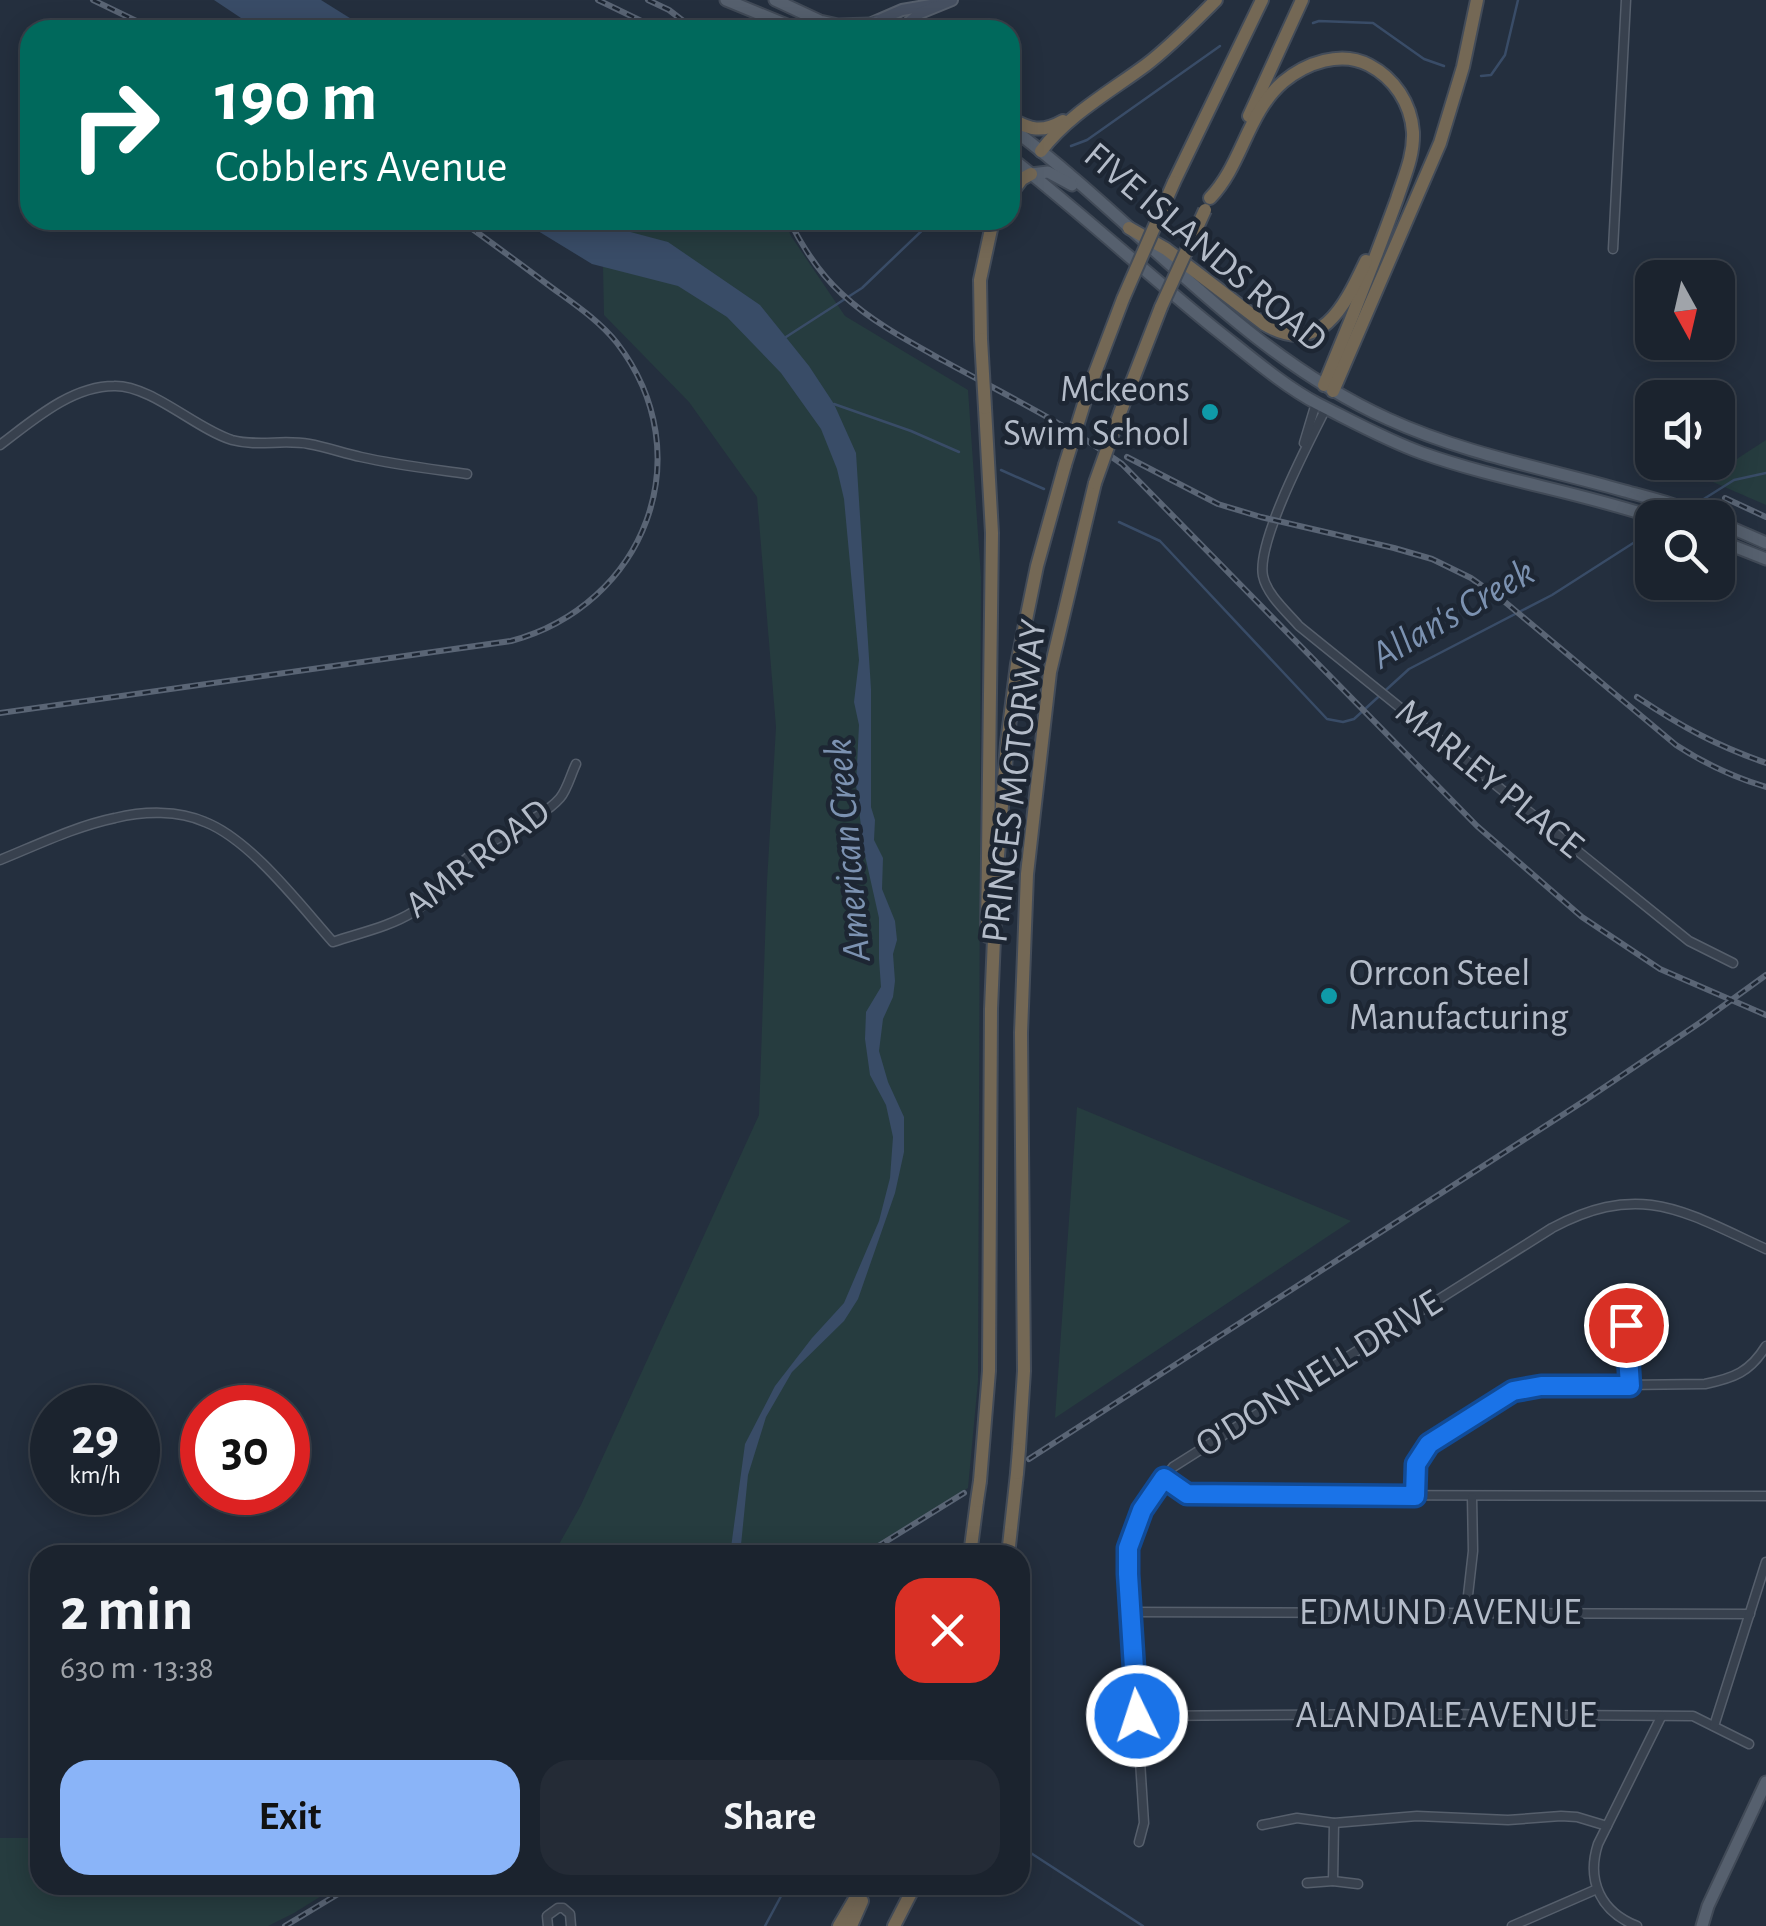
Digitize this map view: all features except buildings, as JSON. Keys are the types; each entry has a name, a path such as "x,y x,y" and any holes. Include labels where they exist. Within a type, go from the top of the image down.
{"highway":[{"path":"1041,151 1091,105 1174,42 1216,0"},
{"name":"PRINCES MOTORWAY","path":"971,1545 989,1371 991,1009 998,868 1018,664 1037,566 1087,394 1174,182 1262,0"},
{"name":"PRINCES MOTORWAY","path":"1009,1545 1024,1372 1021,1033 1027,874 1050,672 1095,483 1120,414 1161,306 1302,0"},
{"path":"1329,388 1440,143 1463,67 1477,0"},
{"path":"1208,204 1222,186 1255,118 1283,82 1306,66 1326,60 1364,62 1382,73 1405,100 1411,119 1412,150 1329,388"},
{"path":"1020,124 1040,130 1052,127 1091,105"},
{"path":"1020,182 1036,172"},
{"path":"1129,228 1166,250 1264,324 1278,332 1301,335 1324,327 1334,316 1389,220"},
{"path":"991,1009 986,921 992,533 980,280 993,230"},
{"path":"838,1926 859,1895"},
{"path":"851,1926 862,1895"},
{"path":"894,1926 909,1895"}],"main road":[{"path":"726,0 774,20"},
{"path":"775,0 818,20"},
{"path":"880,20 902,10 947,2"},
{"path":"912,20 947,2"},
{"name":"FIVE ISLANDS ROAD","path":"1020,135 1238,323 1293,366 1329,388 1430,436 1657,500"},
{"path":"1041,151 1036,172 1057,176 1109,209"},
{"name":"FIVE ISLANDS ROAD","path":"1020,163 1036,172 1150,276 1240,349 1321,405 1421,452 1635,511"},
{"path":"1321,405 1329,388"},
{"path":"1735,529 1766,543"},
{"path":"1735,547 1766,559"},
{"path":"1702,1926 1766,1782"}],"street":[{"path":"1614,249 1626,0"},
{"path":"0,445 70,398 118,386 140,392 237,441 305,443 363,458 467,474"},
{"name":"MARLEY PLACE","path":"1321,405 1263,559 1262,574 1268,590 1300,626 1689,941 1734,963"},
{"name":"AMR ROAD","path":"0,860 115,818 156,814 192,817 222,830 269,870 333,942 414,912 478,849 562,797 576,764"},
{"name":"O'DONNELL DRIVE","path":"1139,1842 1144,1823 1128,1548 1142,1510 1172,1467 1552,1228 1589,1210 1618,1205 1662,1205 1766,1248"},
{"path":"1626,1325 1630,1386"},
{"path":"1415,1496 1416,1464 1429,1444 1513,1391 1541,1386 1705,1384 1730,1379 1756,1364 1766,1346"},
{"path":"1164,1478 1187,1494 1766,1496"},
{"path":"1466,1613 1473,1550 1472,1496"},
{"path":"1714,1726 1766,1562"},
{"name":"EDMUND AVENUE","path":"1130,1612 1750,1614"},
{"name":"ALANDALE AVENUE","path":"1137,1716 1693,1716 1749,1744"},
{"path":"1637,1926 1620,1923 1607,1907 1597,1889 1594,1856 1661,1716"},
{"path":"1262,1826 1297,1818 1334,1823 1417,1816 1508,1820 1561,1816 1606,1826"},
{"path":"1333,1881 1334,1823"},
{"path":"1307,1883 1358,1884"},
{"path":"1512,1926 1597,1889"},
{"path":"548,1926 550,1912 558,1908 570,1914 571,1926"}],"green space":[{"path":"602,230 788,230 845,316 968,390 981,577 978,1381 968,1488 878,1545 559,1545 581,1505 759,1115 776,727 757,497 689,402 604,315"},
{"path":"1766,440 1766,505 1708,480 1735,480 1735,460"},
{"path":"1077,1107 1351,1221 1055,1418"},
{"path":"0,1838 30,1838 30,1895 323,1895 268,1926 0,1926"}],"water":[{"path":"214,0 321,0 353,20 244,20"},
{"path":"536,230 623,230 668,242 760,305 834,404 856,453 871,689 871,807 874,840 883,858 882,889 895,921 897,940 893,954 893,997 883,1019 879,1051 904,1117 904,1152 895,1193 858,1299 844,1321 792,1372 766,1417 748,1475 741,1545 731,1545 745,1444 775,1386 844,1303 879,1221 890,1178 893,1137 886,1105 870,1075 865,1039 866,1012 881,987 879,918 864,851 856,785 859,725 854,702 859,660 844,499 821,429 781,373 727,317 678,286 592,264"}],"waterway":[{"path":"1481,76 1491,75 1505,55 1518,0"},
{"path":"1313,23 1373,23 1424,59 1444,66"},
{"path":"1071,146 1087,140 1220,46"},
{"path":"786,337 862,288 923,230"},
{"name":"Allan's Creek","path":"834,404 959,452"},
{"name":"Allan's Creek","path":"1001,470 1044,489"},
{"name":"Allan's Creek","path":"1702,500 1734,480 1766,473"},
{"name":"Allan's Creek","path":"1119,522 1160,541 1327,719 1343,722 1354,719 1409,669 1552,595 1635,542"},
{"name":"American Creek","path":"1030,1853 1143,1926"},
{"path":"765,1926 782,1895"}],"railway":[{"path":"93,0 134,20"},
{"path":"598,0 639,20"},
{"path":"648,0 682,20"},
{"path":"0,713 511,641 558,622 596,595 626,560 646,520 657,477 656,432 643,386 617,343 601,326 474,230"},
{"path":"795,230 826,278 891,331 1057,423 1122,464 1477,826 1582,917 1660,969 1766,1015"},
{"path":"1127,457 1218,504 1432,559 1471,578 1676,745 1720,769 1766,787"},
{"path":"1725,498 1766,517"},
{"path":"1637,697 1699,734 1766,763"},
{"path":"1029,1459 1584,1101 1766,975"},
{"path":"880,1545 964,1493"},
{"path":"285,1926 336,1895"}],"place":[{"name":"Mckeons Swim School","path":"1210,412"},
{"name":"Orrcon Steel Manufacturing","path":"1329,996"}],"route":[{"path":"1137,1716 1128,1548 1142,1510 1164,1478 1187,1494 1415,1496 1416,1464 1429,1444 1513,1391 1541,1386 1630,1386 1626,1325"}]}
